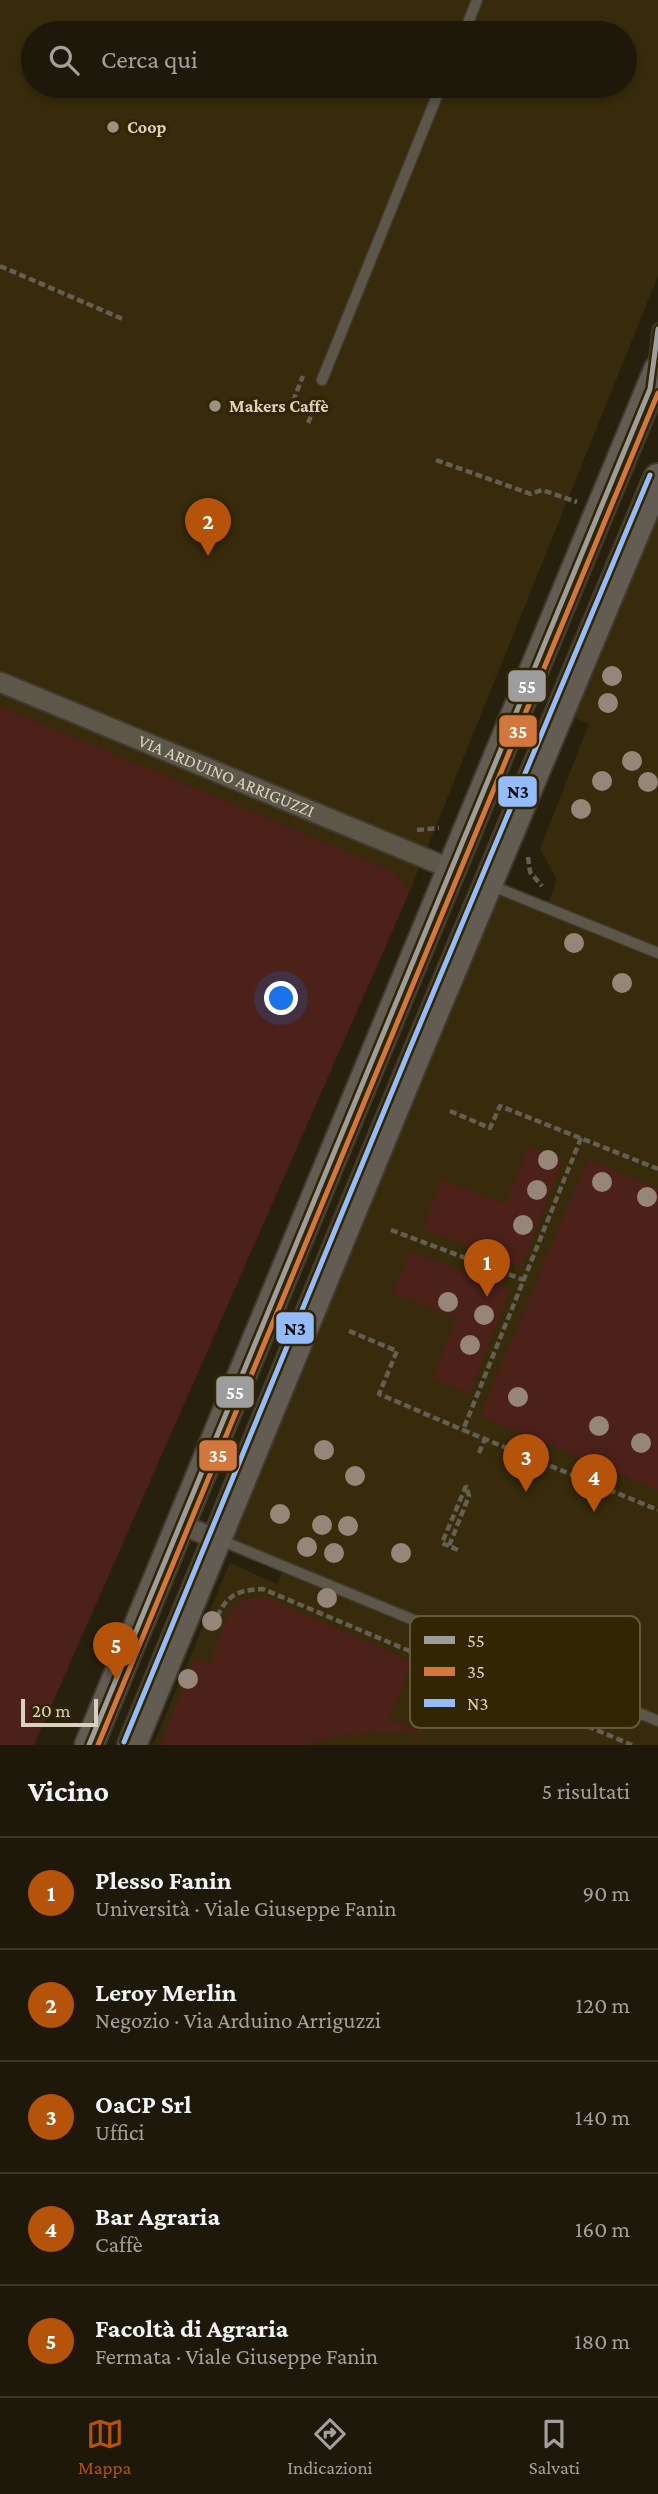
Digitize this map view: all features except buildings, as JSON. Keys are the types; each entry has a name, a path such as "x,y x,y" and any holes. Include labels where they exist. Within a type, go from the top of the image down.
{"main road":[{"path":"89,1745 141,1625 180,1524 654,380"},
{"path":"132,1745 658,478"}],"street":[{"name":"VIA ARDUINO ARRIGUZZI","path":"0,682 451,869"},
{"path":"180,1524 216,1539"}],"lane":[{"path":"469,21 477,0"},
{"path":"322,380 436,98"},
{"path":"654,380 658,329"},
{"path":"488,884 658,953"},
{"path":"216,1539 410,1619"},
{"path":"640,1714 658,1721"}],"path":[{"path":"0,267 125,320"},
{"path":"293,401 305,372"},
{"path":"308,423 314,410"},
{"path":"436,460 531,494 542,489 600,511"},
{"path":"450,1111 490,1128 500,1106 658,1170"},
{"path":"463,1430 581,1138"},
{"path":"391,1230 524,1280"},
{"path":"349,1331 397,1351 379,1394 658,1510"},
{"path":"479,1453 485,1439"},
{"path":"449,1546 469,1496 466,1485 442,1544 458,1550"},
{"path":"210,1631 224,1602 243,1590 263,1589 410,1651"},
{"path":"592,1728 632,1745"}],"shaded area":[{"path":"0,0 658,0 658,276 409,893 396,872 0,706"},
{"path":"658,479 658,1745 153,1745 230,1563 277,1584 284,1567 216,1539 488,884 547,906 557,880 540,849 589,724 550,707"},
{"path":"0,706 396,872 409,893 34,1745 0,1745"},
{"path":"529,1146 563,1160 521,1267 423,1229 442,1179 506,1204"},
{"path":"588,1159 658,1188 658,1490 480,1416"},
{"path":"410,1251 510,1290 469,1394 432,1379 456,1318 393,1294"},
{"path":"265,1596 410,1661 389,1719 426,1734 349,1735 305,1745 160,1745 195,1658 209,1664 230,1610 242,1600"}],"transit line":[{"name":"55","path":"89,1745 650,389 658,329"},
{"name":"35","path":"98,1745 658,393"},
{"name":"N3","path":"124,1742 650,475"}],"place":[{"name":"Coop","path":"113,127"},
{"name":"Makers Caffè","path":"215,406"},
{"name":"Leroy Merlin","path":"208,556"},
{"name":"Plesso Fanin","path":"487,1297"},
{"name":"OaCP Srl","path":"526,1492"},
{"name":"Bar Agraria","path":"594,1512"},
{"name":"Facoltà di Agraria","path":"116,1680"}]}
